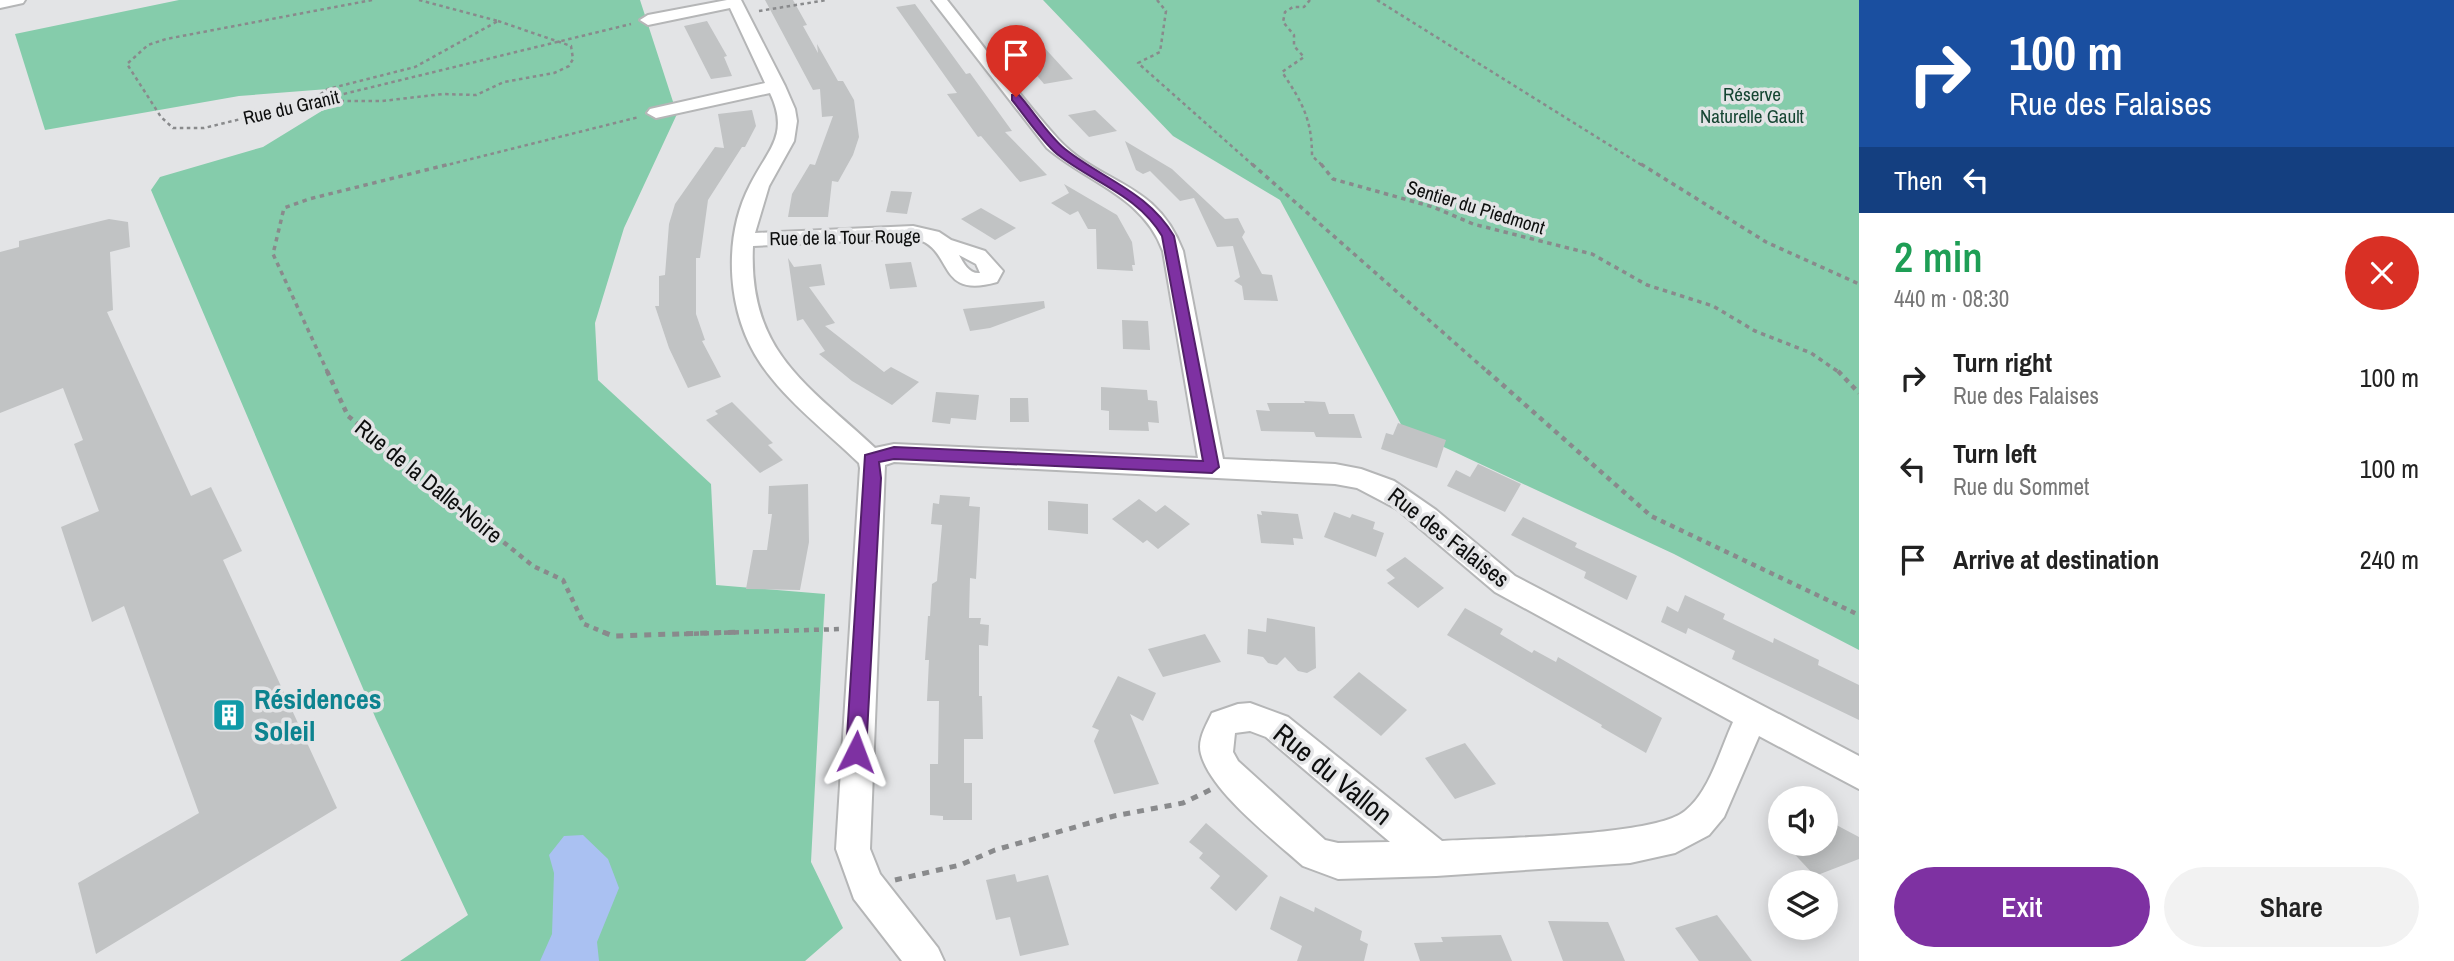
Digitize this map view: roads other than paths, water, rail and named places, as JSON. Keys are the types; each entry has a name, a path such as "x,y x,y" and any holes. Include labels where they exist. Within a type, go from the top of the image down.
{"street":[{"path":"0,3 18,0"},
{"path":"939,0 1053,144 1075,162 1140,202 1164,228 1173,251 1212,467"},
{"path":"648,20 737,5 786,109 788,135 751,203 743,240 743,286 768,358 782,376 870,459 873,478 852,843 857,865 867,886 925,961"},
{"path":"656,113 776,86"},
{"name":"Rue de la Tour Rouge","path":"743,240 913,232 932,236 944,245"},
{"name":"Rue des Falaises","path":"870,459 894,453 1212,467 1352,475 1379,483 1396,492 1505,584 1859,773"},
{"name":"Rue du Vallon","path":"1436,859 1277,727 1259,717 1241,715 1223,723 1217,737 1217,753 1226,772 1315,854 1338,861 1436,859 1630,846 1675,836 1697,824 1712,806 1752,716"}],"water":[{"path":"583,835 608,859 619,888 597,942 599,961 540,961 552,934 554,873 549,855 564,836"}],"place":[{"name":"Résidences Soleil","path":"229,715"}],"park label":[{"name":"Réserve Naturelle Gault","path":"1752,105"}]}
